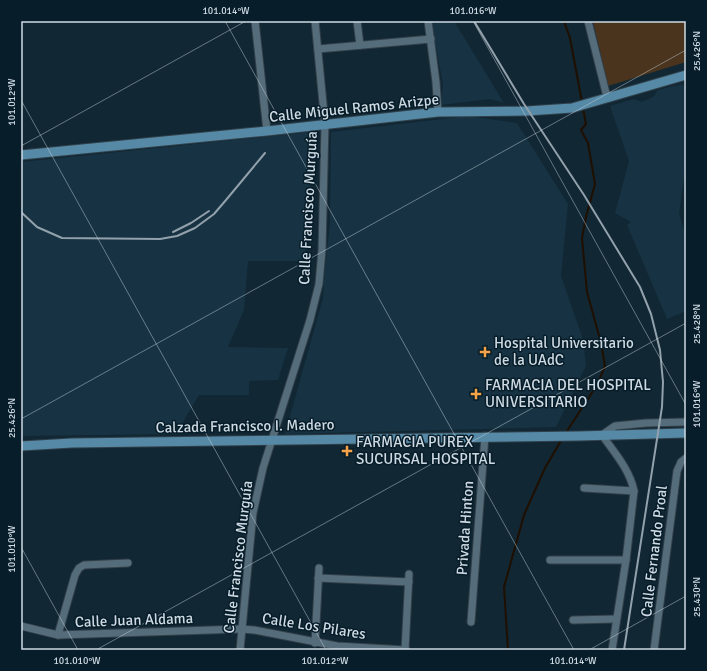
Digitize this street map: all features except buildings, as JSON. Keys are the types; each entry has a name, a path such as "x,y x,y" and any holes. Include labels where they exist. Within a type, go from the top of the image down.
{"main road":[{"name":"Calle Miguel Ramos Arizpe","path":"21,155 267,131 438,112 527,111 572,108 683,76"},
{"name":"Calzada Francisco I. Madero","path":"21,446 72,443 485,436 579,436 686,433"}],"street":[{"path":"255,21 267,131"},
{"name":"Calle Francisco Murguía","path":"240,650 253,513 271,440 310,320 319,284 322,250 326,124 315,21"},
{"path":"357,21 360,45"},
{"path":"428,21 438,112"},
{"path":"588,21 607,97"},
{"path":"318,49 431,39"},
{"path":"612,650 626,560 634,491 628,474 602,435 614,426 686,422"},
{"name":"Privada Hinton","path":"471,622 485,436"},
{"name":"Calle Fernando Proal","path":"654,650 677,471 686,458"},
{"path":"584,488 634,491"},
{"path":"550,560 626,560"},
{"path":"58,635 78,568 84,565 128,563"},
{"path":"315,643 319,568"},
{"path":"318,578 409,578 406,650"},
{"path":"573,620 616,619"},
{"name":"Calle Juan Aldama","path":"23,629 58,635 241,629"},
{"name":"Calle Los Pilares","path":"241,629 254,630 315,643 354,648 406,650"}],"shaded area":[{"path":"431,21 454,21 504,103 490,99 441,105 443,84"},
{"path":"593,21 686,21 686,62 608,86"},
{"path":"682,84 686,88 686,163 679,214 686,235 686,311 667,319 627,225 631,222 615,213 629,161 610,106 634,99 641,102 653,97 658,90"},
{"path":"468,116 517,123 568,204 561,276 583,339 586,366 556,427 285,434 323,298 330,223 331,132"},
{"path":"313,132 305,261 248,261 244,310 228,347 288,348 278,380 249,381 249,395 199,395 176,434 21,436 21,162"}],"waterway":[{"path":"564,21 570,38 582,102"},
{"path":"565,434 597,385 605,366 601,343 587,292 582,238 595,184 588,143 581,130 586,124 583,108"},
{"path":"508,650 504,587 524,515 545,468 562,439"}],"railway":[{"path":"474,21 524,104 584,195 640,287 651,314 660,350 663,382 662,407 624,650"},
{"path":"21,212 37,227 62,238 160,239 177,236 195,228 214,214 265,153"},
{"path":"173,232 191,223 209,211"}],"place":[{"name":"Hospital Universitario de la UAdC","path":"485,352"},
{"name":"FARMACIA DEL HOSPITAL UNIVERSITARIO","path":"476,394"},
{"name":"FARMACIA PUREX SUCURSAL HOSPITAL","path":"347,451"}]}
